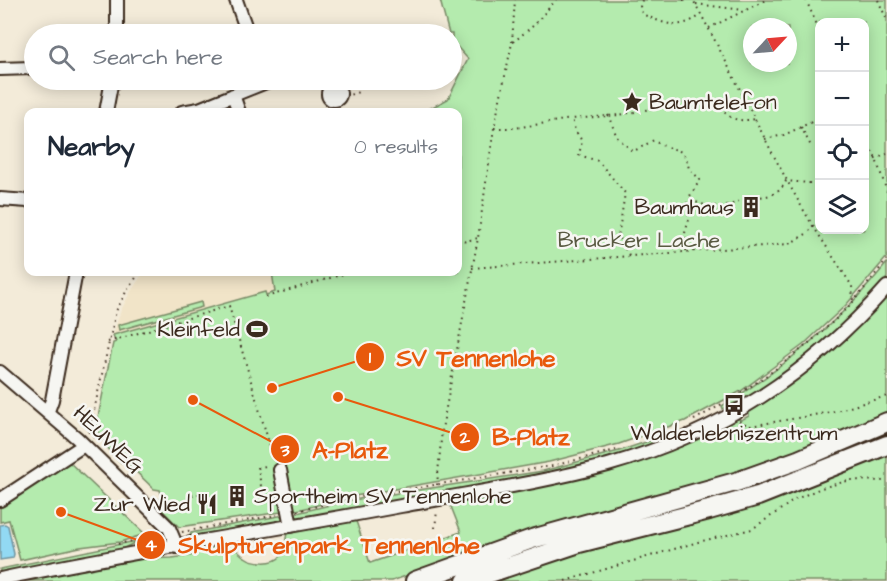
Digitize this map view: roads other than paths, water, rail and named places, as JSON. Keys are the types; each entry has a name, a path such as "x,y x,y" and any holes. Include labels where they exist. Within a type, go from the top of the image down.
{"highway":[{"path":"415,581 547,534 731,484 798,460 887,422"},
{"path":"466,581 579,543 758,496 887,446"}],"street":[{"path":"117,0 117,24"},
{"path":"236,0 244,24"},
{"path":"0,69 24,68"},
{"path":"107,108 110,90"},
{"path":"201,108 244,90"},
{"path":"233,95 237,108"},
{"path":"0,199 24,201"},
{"path":"48,411 75,276"},
{"path":"0,579 177,547 289,520 607,465 671,444 729,416 784,382 849,329 887,287"},
{"name":"HEUWEG","path":"0,372 48,411 84,445 173,533 177,547"},
{"path":"0,500 84,445"},
{"path":"280,470 289,520"}],"water":[{"path":"0,525 8,526 14,554 13,558 0,560"}],"place":[{"name":"Baumtelefon","path":"632,102"},
{"name":"Baumhaus","path":"751,207"},
{"name":"Kleinfeld","path":"257,329"},
{"name":"SV Tennenlohe","path":"272,388"},
{"name":"B-Platz","path":"338,397"},
{"name":"A-Platz","path":"193,400"},
{"name":"Walderlebniszentrum","path":"734,405"},
{"name":"Sportheim SV Tennenlohe","path":"237,496"},
{"name":"Zur Wied","path":"207,504"},
{"name":"Skulpturenpark Tennenlohe","path":"61,512"}],"park label":[{"name":"Brucker Lache","path":"639,240"}]}
